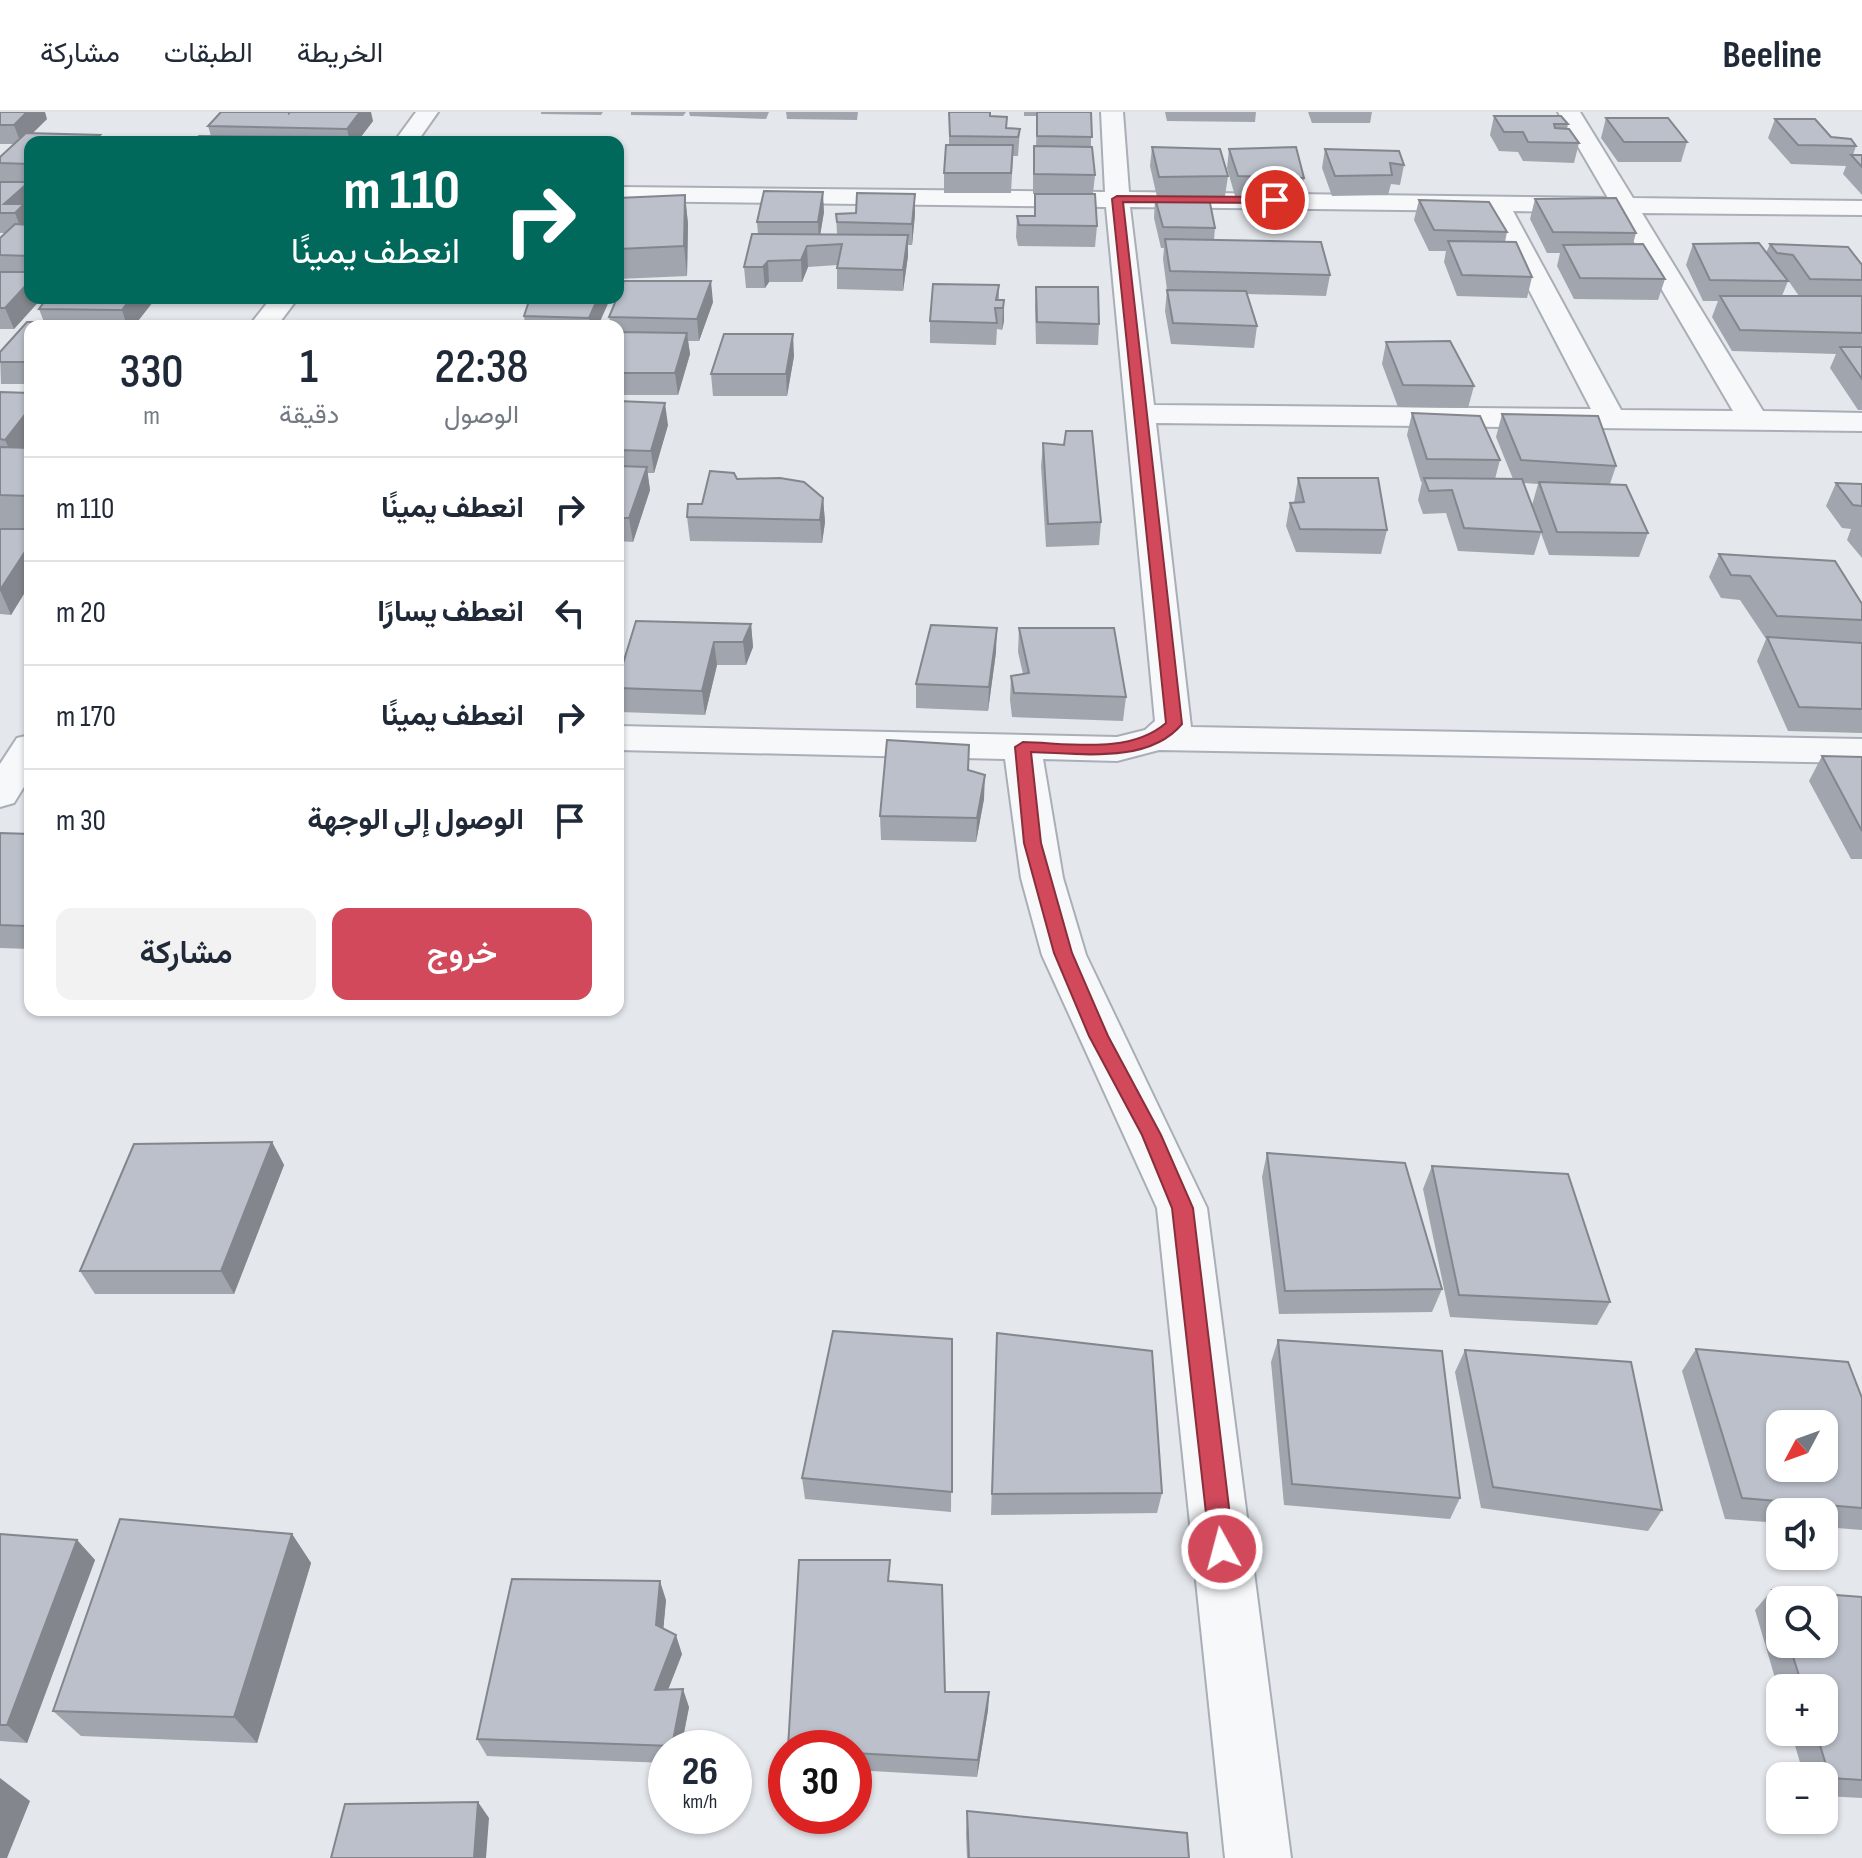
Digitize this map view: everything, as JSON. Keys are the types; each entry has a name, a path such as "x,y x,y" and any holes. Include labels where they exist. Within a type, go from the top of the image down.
{"street":[{"path":"409,136 427,112"},
{"path":"1112,112 1117,199 1174,724 1158,738"},
{"path":"1569,112 1753,420"},
{"path":"624,194 1862,208"},
{"path":"1496,203 1611,419"},
{"path":"268,320 280,304"},
{"path":"1140,414 1862,422"},
{"path":"624,738 1117,749 1158,738 1862,751"},
{"path":"1023,747 1032,843 1063,953 1098,1036 1151,1135 1182,1208 1258,1858"},
{"path":"0,794 24,756"}],"building":[{"path":"0,112 27,112 14,125 0,125"},
{"path":"221,112 360,112 347,129 208,126"},
{"path":"949,112 990,112 990,116 1007,117 1006,128 1020,129 1018,137 950,136"},
{"path":"1037,112 1091,112 1092,137 1037,136"},
{"path":"1494,116 1561,116 1568,124 1554,124 1555,128 1569,129 1579,143 1528,142 1523,132 1504,132"},
{"path":"1606,118 1668,118 1687,142 1624,142"},
{"path":"1775,119 1815,119 1831,137 1851,139 1856,146 1798,145"},
{"path":"26,133 100,135 24,136 24,164 0,163 0,157"},
{"path":"946,145 1013,145 1011,173 944,173"},
{"path":"1034,146 1092,147 1095,175 1034,174"},
{"path":"1152,147 1220,149 1228,176 1159,177"},
{"path":"1296,147 1304,178 1238,176 1229,149"},
{"path":"1325,149 1399,151 1404,165 1390,163 1392,175 1335,176"},
{"path":"1851,155 1862,155 1862,167"},
{"path":"0,182 24,182 24,186 4,204 24,204 15,213 0,213"},
{"path":"764,191 823,192 818,222 757,222"},
{"path":"857,193 915,194 912,224 837,222 836,214 856,213"},
{"path":"1035,194 1095,194 1097,226 1019,225 1017,216 1035,216"},
{"path":"685,195 684,246 624,249 624,198"},
{"path":"1155,198 1209,198 1215,228 1163,227"},
{"path":"1616,198 1636,233 1553,232 1535,199"},
{"path":"1419,200 1489,202 1507,232 1434,230"},
{"path":"15,224 24,225 24,256 0,255 0,238"},
{"path":"752,234 908,235 903,270 837,268 842,244 807,246 801,260 768,261 763,267 744,267"},
{"path":"1165,239 1321,242 1330,275 1170,271"},
{"path":"1448,241 1516,242 1532,277 1462,275"},
{"path":"1759,243 1788,281 1710,280 1693,244"},
{"path":"1643,244 1665,279 1580,278 1563,245"},
{"path":"1770,244 1848,247 1862,265 1862,280 1810,279 1793,255 1777,253"},
{"path":"0,272 24,272 24,287 5,308 0,308"},
{"path":"624,281 711,281 697,319 609,317 614,304 624,304"},
{"path":"933,284 999,285 996,300 1004,300 1003,308 995,308 997,323 930,321"},
{"path":"1036,287 1098,287 1099,324 1037,322"},
{"path":"1167,290 1246,291 1257,326 1173,323"},
{"path":"1720,296 1862,296 1862,333 1740,330"},
{"path":"43,304 126,304 122,310 39,309"},
{"path":"528,304 595,304 589,318 524,316"},
{"path":"24,325 24,362 0,362 0,352"},
{"path":"624,332 687,333 675,373 624,373"},
{"path":"724,334 793,334 786,374 711,374"},
{"path":"1450,341 1474,386 1403,385 1386,342"},
{"path":"1840,347 1862,347 1862,379"},
{"path":"0,392 24,393 24,416 5,440 0,439"},
{"path":"624,401 665,403 651,451 624,450"},
{"path":"1412,413 1480,416 1500,460 1427,459"},
{"path":"1502,414 1598,416 1616,466 1521,460"},
{"path":"1066,431 1092,431 1101,522 1048,524 1043,443 1064,445"},
{"path":"0,447 24,448 24,496 0,495"},
{"path":"624,466 647,467 629,518 624,518"},
{"path":"710,471 734,473 737,479 780,478 804,482 823,498 820,520 687,517 688,504 702,504"},
{"path":"1298,478 1378,478 1387,530 1300,529 1290,503 1304,502"},
{"path":"1424,478 1522,479 1542,532 1464,528 1452,490 1429,491"},
{"path":"1539,482 1626,485 1648,533 1557,532"},
{"path":"1836,483 1862,484 1862,506 1853,505"},
{"path":"0,529 24,529 24,553 0,590"},
{"path":"1719,554 1835,561 1862,604 1862,620 1777,616 1750,576 1731,575"},
{"path":"636,621 751,624 743,642 714,642 702,691 624,688 624,660"},
{"path":"931,625 997,628 989,687 916,684"},
{"path":"1019,628 1114,628 1126,697 1014,693 1011,676 1029,673"},
{"path":"1767,637 1862,643 1862,709 1799,707"},
{"path":"887,740 969,745 968,770 985,775 977,818 880,816"},
{"path":"1822,756 1862,757 1862,831"},
{"path":"0,833 24,834 24,926 0,925"},
{"path":"272,1142 221,1271 80,1271 134,1144"},
{"path":"1267,1153 1405,1163 1442,1289 1285,1291"},
{"path":"1432,1166 1568,1174 1610,1302 1459,1295"},
{"path":"833,1331 952,1339 952,1492 802,1478"},
{"path":"997,1333 1152,1351 1162,1493 992,1494"},
{"path":"1278,1340 1442,1351 1460,1498 1292,1484"},
{"path":"1696,1349 1848,1362 1862,1398 1862,1508 1838,1506 1838,1498 1742,1498"},
{"path":"1465,1350 1631,1362 1662,1510 1493,1487"},
{"path":"120,1519 292,1534 234,1717 53,1711"},
{"path":"0,1534 77,1540 7,1725 0,1725"},
{"path":"799,1560 890,1560 888,1581 942,1585 945,1692 989,1692 978,1760 872,1754 872,1730 789,1730"},
{"path":"512,1579 660,1581 656,1625 676,1635 655,1690 683,1689 675,1730 648,1730 648,1745 477,1739"},
{"path":"1838,1595 1862,1597 1862,1780 1838,1778 1838,1762 1825,1762 1820,1746 1838,1746 1838,1674 1799,1674 1793,1658 1838,1658"},
{"path":"478,1802 474,1858 331,1858 345,1804"},
{"path":"967,1811 1187,1833 1189,1858 969,1858"}],"route":[{"path":"1222,1549 1182,1208 1151,1135 1098,1036 1063,953 1032,843 1023,747 1117,749 1158,738 1174,724 1117,199 1275,200"}]}
